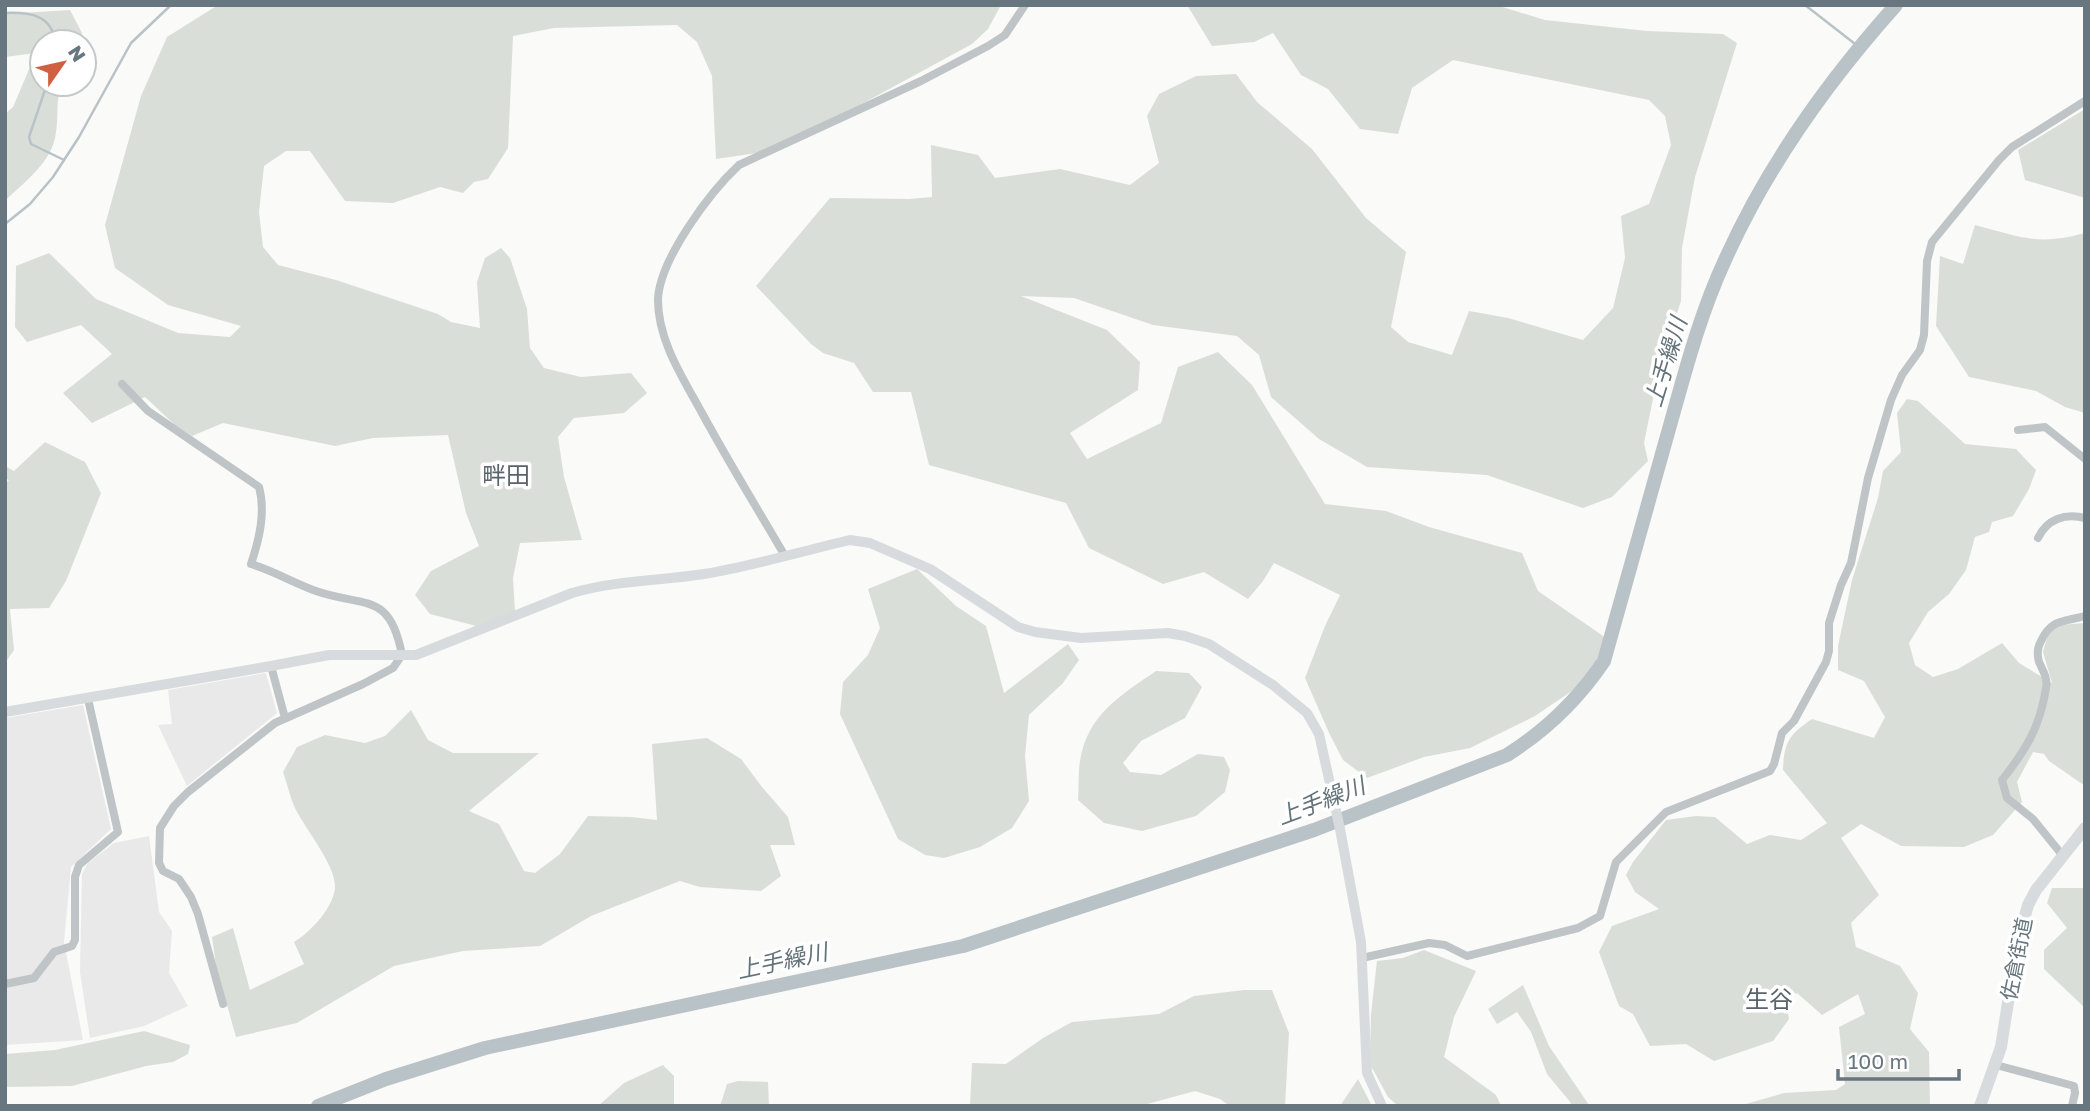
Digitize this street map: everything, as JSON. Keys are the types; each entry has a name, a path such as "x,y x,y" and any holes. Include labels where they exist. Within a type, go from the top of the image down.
{"main road":[{"name":"佐倉街道","path":"1980,1106 1996,1065 2006,1023 2023,919 2036,890 2085,828"}],"street":[{"path":"785,556 719,445 667,345 658,302 666,267 716,188 738,165 921,81 988,46 1004,35 1025,5"},
{"path":"1363,958 1429,943 1445,945 1467,956 1578,928 1600,916 1616,862 1666,812 1770,771 1782,733 1794,721 1826,662 1829,651 1829,623 1851,563 1868,478 1891,400 1902,375 1920,350 1924,335 1927,261 1932,242 2012,147 2085,101"},
{"path":"122,384 157,418 259,487 259,539 251,564 272,570 316,591 376,606 393,622 402,655 393,668 265,730 202,779 174,806 160,828 159,863 163,871 179,879 191,897 223,1004"},
{"path":"2018,430 2045,427 2085,459"},
{"path":"2038,538 2042,529 2061,516 2085,518"},
{"path":"5,712 329,655 416,655 572,593 594,587 617,582 705,574 850,540 885,548 930,569 1018,627 1081,638 1168,633 1209,644 1273,685 1307,713 1319,734 1340,828 1363,958 1367,1073 1382,1106"},
{"path":"2063,856 2033,819 2007,798 2002,780 2025,751 2035,733 2047,684 2038,658 2038,646 2047,628 2085,616"},
{"path":"271,666 285,718"},
{"path":"5,984 34,978 54,952 72,946 75,940 75,877 79,865 118,832 89,698"},
{"path":"1996,1065 2074,1086 2072,1106"}],"shaded area":[{"path":"218,5 1001,5 988,29 972,44 777,150 716,159 712,76 697,42 677,25 554,28 513,36 508,148 488,179 474,182 463,193 440,187 393,203 345,201 310,151 286,151 264,166 259,212 263,247 278,265 336,280 438,314 451,322 480,328 477,282 485,258 501,248 510,258 527,309 530,348 544,368 581,377 631,373 647,393 624,413 574,418 558,437 564,477 582,540 520,543 513,578 515,611 484,628 430,614 415,595 431,571 479,546 466,513 448,435 373,438 335,446 223,423 192,436 175,425 145,397 92,423 63,393 112,354 81,325 27,342 15,327 16,266 49,253 96,299 178,333 230,337 241,326 168,305 115,268 105,225 141,96 167,37"},
{"path":"1187,5 1496,5 1545,20 1647,31 1723,34 1737,43 1695,177 1682,248 1681,301 1658,374 1644,443 1648,461 1612,497 1583,508 1487,475 1367,467 1319,439 1271,397 1259,355 1237,336 1153,325 1074,298 1021,296 1107,330 1140,362 1138,390 1070,433 1087,459 1161,423 1178,367 1218,352 1252,385 1325,504 1386,511 1429,527 1522,553 1538,591 1606,638 1588,680 1535,716 1470,748 1424,757 1367,778 1343,760 1305,678 1340,595 1274,563 1248,599 1204,572 1163,584 1089,548 1066,503 929,465 911,392 873,392 854,363 823,353 811,344 756,286 830,198 932,197 931,145 978,155 995,178 1060,169 1130,185 1159,163 1147,116 1159,94 1196,76 1236,74 1257,102 1312,149 1366,218 1406,252 1391,327 1408,342 1452,355 1469,311 1508,318 1583,340 1613,308 1625,258 1621,216 1649,204 1671,145 1665,116 1649,100 1453,60 1412,88 1398,134 1360,129 1328,89 1301,75 1273,33 1254,42 1212,46"},
{"path":"70,10 79,28 28,28 28,54 5,57 5,14"},
{"path":"28,72 28,98 59,98 57,126 50,153 37,170 5,201 5,114 13,107"},
{"path":"2085,109 2085,198 2025,180 2018,150"},
{"path":"1975,225 2041,239 2085,233 2085,413 2065,407 2036,391 1969,377 1936,326 1940,256 1963,264"},
{"path":"1907,399 1918,401 1965,444 2016,449 2036,470 2029,489 2013,516 1992,522 1989,532 1975,537 1966,570 1949,594 1928,612 1909,643 1915,665 1933,677 1958,669 2002,643 2019,663 2052,683 2043,652 2049,630 2060,625 2085,623 2085,786 2049,761 2044,754 2033,752 2017,782 2022,802 1993,835 1964,847 1901,846 1861,824 1841,838 1879,895 1851,923 1856,947 1900,966 1918,993 1910,1029 1929,1052 1930,1106 1739,1106 1784,1093 1836,1090 1845,1084 1839,1027 1865,1014 1858,994 1822,1015 1797,993 1786,998 1789,1019 1773,1041 1714,1061 1686,1044 1650,1046 1633,1014 1619,1006 1599,952 1612,926 1659,909 1635,892 1626,875 1666,820 1696,816 1715,817 1747,844 1770,835 1801,840 1827,823 1783,770 1785,752 1793,734 1812,719 1874,738 1885,717 1864,681 1838,670 1838,646 1852,580 1878,498 1883,471 1901,452 1897,413"},
{"path":"45,442 85,462 101,493 66,581 49,608 10,609 14,650 5,663 5,484 9,480 5,478 5,466 14,471"},
{"path":"917,569 956,606 986,626 1004,693 1068,644 1079,660 1063,683 1029,715 1025,756 1029,801 1012,828 980,847 944,858 925,855 898,839 840,714 843,682 868,655 880,628 868,589"},
{"path":"1156,671 1189,673 1202,687 1185,718 1141,741 1123,763 1130,772 1161,775 1198,754 1224,757 1230,770 1225,792 1196,816 1142,831 1104,823 1078,800 1079,766 1084,745 1090,731 1107,708"},
{"path":"266,673 277,713 187,786 158,725 172,724 168,690"},
{"path":"83,705 111,829 71,867 64,942 83,1040 5,1045 5,718"},
{"path":"411,710 428,740 453,753 539,753 469,811 499,824 524,871 535,873 560,854 588,816 657,820 652,744 707,738 741,759 788,817 795,845 770,845 781,876 761,891 700,887 680,881 591,916 540,946 463,951 394,966 297,1023 236,1037 216,966 212,937 233,928 250,990 304,964 294,942 320,918 334,894 334,877 330,867 295,808 283,772 297,747 325,735 365,743 385,736"},
{"path":"149,836 159,912 172,931 169,973 188,1006 144,1026 90,1038 80,972 82,874 88,863 114,843"},
{"path":"2052,888 2085,888 2085,1008 2044,969 2044,950 2067,928 2047,903"},
{"path":"1424,950 1476,971 1454,1017 1444,1057 1496,1095 1501,1106 1398,1106 1388,1097 1370,1064 1371,1014 1377,961 1403,958"},
{"path":"1523,985 1549,1046 1589,1105 1599,1106 1570,1106 1571,1103 1547,1074 1531,1032 1517,1012 1497,1024 1488,1009"},
{"path":"1244,990 1272,990 1289,1033 1285,1106 1230,1106 1220,1099 1195,1091 1140,1106 970,1106 972,1063 1006,1064 1072,1022 1159,1014 1194,996"},
{"path":"144,1031 190,1045 188,1054 173,1062 146,1066 72,1086 5,1087 5,1054 55,1050"},
{"path":"663,1065 674,1076 674,1106 598,1106 624,1083"},
{"path":"1358,1079 1372,1106 1340,1106"},
{"path":"738,1081 768,1082 769,1106 720,1106 727,1084"}],"waterway":[{"path":"5,224 30,204 53,177 79,137 131,43 171,5"},
{"path":"1805,5 1859,47"},
{"name":"上手繰川","path":"318,1106 386,1079 485,1048 963,946 1314,830 1507,755 1521,746 1572,701 1604,661 1693,347 1707,303 1742,225 1780,158 1823,94 1896,5"},
{"path":"5,13 30,14 44,20 50,28"},
{"path":"42,98 29,137 31,144 64,160"}],"district":[{"name":"畔田","path":"506,476"},
{"name":"生谷","path":"1769,1000"}]}
